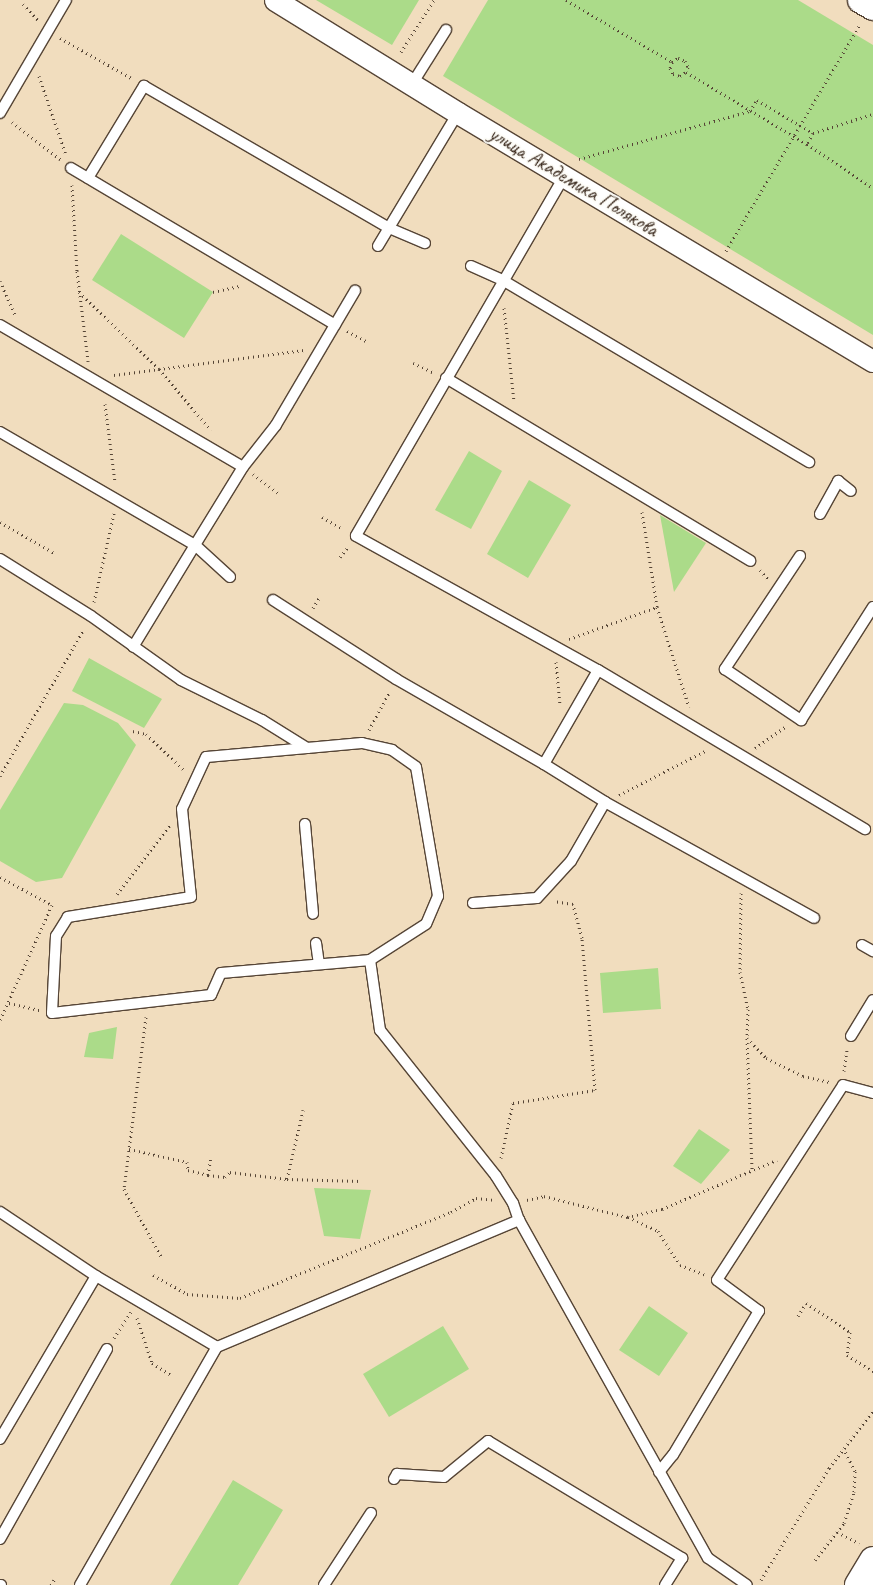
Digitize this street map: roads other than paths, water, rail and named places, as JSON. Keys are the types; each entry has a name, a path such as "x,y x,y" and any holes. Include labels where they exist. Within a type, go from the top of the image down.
{"street":[{"name":"улица Академика Полякова","path":"275,0 458,113 717,266 873,361"},
{"path":"858,1585 867,1552"}],"lane":[{"path":"0,113 66,0"},
{"path":"412,84 446,30"},
{"path":"88,178 144,86 389,228 425,243"},
{"path":"378,246 458,113"},
{"path":"71,168 335,325"},
{"path":"564,175 356,536 554,644 865,829"},
{"path":"471,266 809,462"},
{"path":"133,647 243,467 276,425 355,291"},
{"path":"0,325 243,467"},
{"path":"446,378 516,422 750,561"},
{"path":"0,432 195,546 230,577"},
{"path":"820,514 838,482 851,490"},
{"path":"800,556 725,669 801,720 873,606"},
{"path":"0,559 91,616 181,680 262,720 307,748"},
{"path":"273,600 396,679 544,764 605,802 741,880 814,918"},
{"path":"544,764 598,670"},
{"path":"362,743 392,750 416,767 438,896 426,924 370,960 221,972 211,995 52,1013 56,936 68,917 191,898 182,809 206,757 307,748 362,743"},
{"path":"473,903 537,898 571,861 605,802"},
{"path":"305,824 314,914"},
{"path":"316,943 319,964"},
{"path":"862,945 873,951"},
{"path":"370,960 380,1030 496,1176 513,1203 519,1220 708,1558 747,1585"},
{"path":"851,1036 873,1000"},
{"path":"659,1472 673,1455 759,1310 717,1280 843,1085 873,1093"},
{"path":"0,1212 96,1276 217,1347"},
{"path":"80,1585 217,1347 519,1220"},
{"path":"0,1439 96,1276"},
{"path":"0,1539 107,1349"},
{"path":"394,1478 397,1474 444,1477 488,1440 682,1558 666,1585"},
{"path":"324,1585 371,1513"}]}
